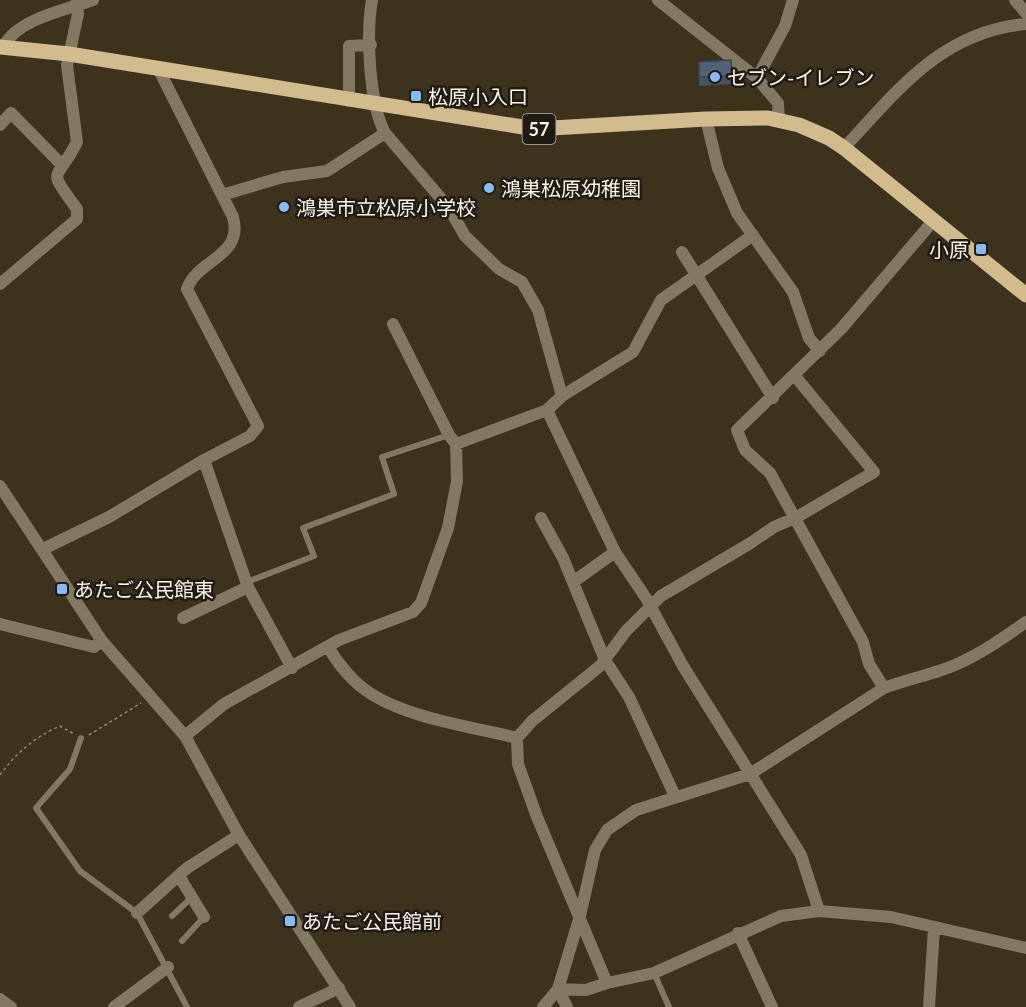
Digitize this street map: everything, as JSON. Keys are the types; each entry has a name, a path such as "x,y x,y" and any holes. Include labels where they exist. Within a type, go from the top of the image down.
{"main road":[{"name":"57","path":"2,47 69,54 535,129 706,119 768,118 799,125 829,138 844,148 1026,295"}],"street":[{"path":"2,47 9,36 41,19 77,3 93,0"},
{"path":"372,0 371,45 378,120 385,133 449,208 465,236 499,269 522,282 538,310 562,396"},
{"path":"658,0 757,78 778,104 779,121"},
{"path":"757,78 784,26 793,0"},
{"path":"1014,0 1026,13"},
{"path":"0,284 77,219 77,209 56,180 57,172 77,142 68,74 77,3"},
{"path":"844,148 893,95 936,55 984,31 1026,24"},
{"path":"350,100 349,46 371,45"},
{"path":"43,549 109,517 204,460 250,436 258,426 187,289 190,280 229,248 236,228 222,195 159,70"},
{"path":"0,125 11,113 62,165"},
{"path":"706,119 718,168 737,213 793,292 809,338 820,351"},
{"path":"222,195 283,177 327,171 385,133"},
{"path":"884,688 869,664 863,642 797,517 770,473 745,450 737,430 820,351 934,220"},
{"path":"452,440 547,410 562,396 633,352 661,300 753,235"},
{"path":"682,252 695,277 773,398"},
{"path":"185,736 224,704 339,640 413,612 421,603 448,528 457,481 452,440 393,324"},
{"path":"607,983 537,817 518,764 517,738 532,721 605,660 626,631 661,596 718,564 774,526 797,517 874,472 795,376"},
{"path":"547,410 615,552 801,855 819,911"},
{"path":"204,460 247,585 292,668"},
{"path":"0,486 102,641 185,736 239,835 350,1007"},
{"path":"540,518 563,558 605,660 629,698 675,796"},
{"path":"573,582 615,552"},
{"path":"183,618 247,585"},
{"path":"543,1007 558,989 580,916 589,870 596,850 607,830 636,810 750,774 884,688 952,666 981,652 1026,622"},
{"path":"0,624 94,647 102,641"},
{"path":"328,647 343,670 365,690 409,711 517,738"},
{"path":"136,913 179,876 239,835"},
{"path":"179,876 204,916"},
{"path":"558,989 585,990 607,983 654,974 706,952 738,933 781,915 819,911 881,915 1026,948"},
{"path":"929,1007 934,928"},
{"path":"738,933 772,1007"},
{"path":"114,1007 168,967"},
{"path":"299,1007 339,988"},
{"path":"558,989 567,1007"},
{"path":"0,999 11,1007"}],"lane":[{"path":"247,585 314,556 303,528 394,494 382,457 452,440"},
{"path":"81,738 64,778 36,808 80,871 136,913 168,967 187,1007"},
{"path":"172,916 192,897"},
{"path":"182,941 204,916"},
{"path":"654,974 669,1007"}],"path":[{"path":"0,775 28,745 60,726 81,738 151,695"}],"building":[{"path":"731,60 732,76 699,77 699,62"}],"place":[{"name":"セブン-イレブン","path":"715,77"},
{"name":"松原小入口","path":"416,96"},
{"name":"鴻巣松原幼稚園","path":"489,188"},
{"name":"鴻巣市立松原小学校","path":"284,207"},
{"name":"小原","path":"981,249"},
{"name":"あたご公民館東","path":"62,589"},
{"name":"あたご公民館前","path":"290,921"}]}
